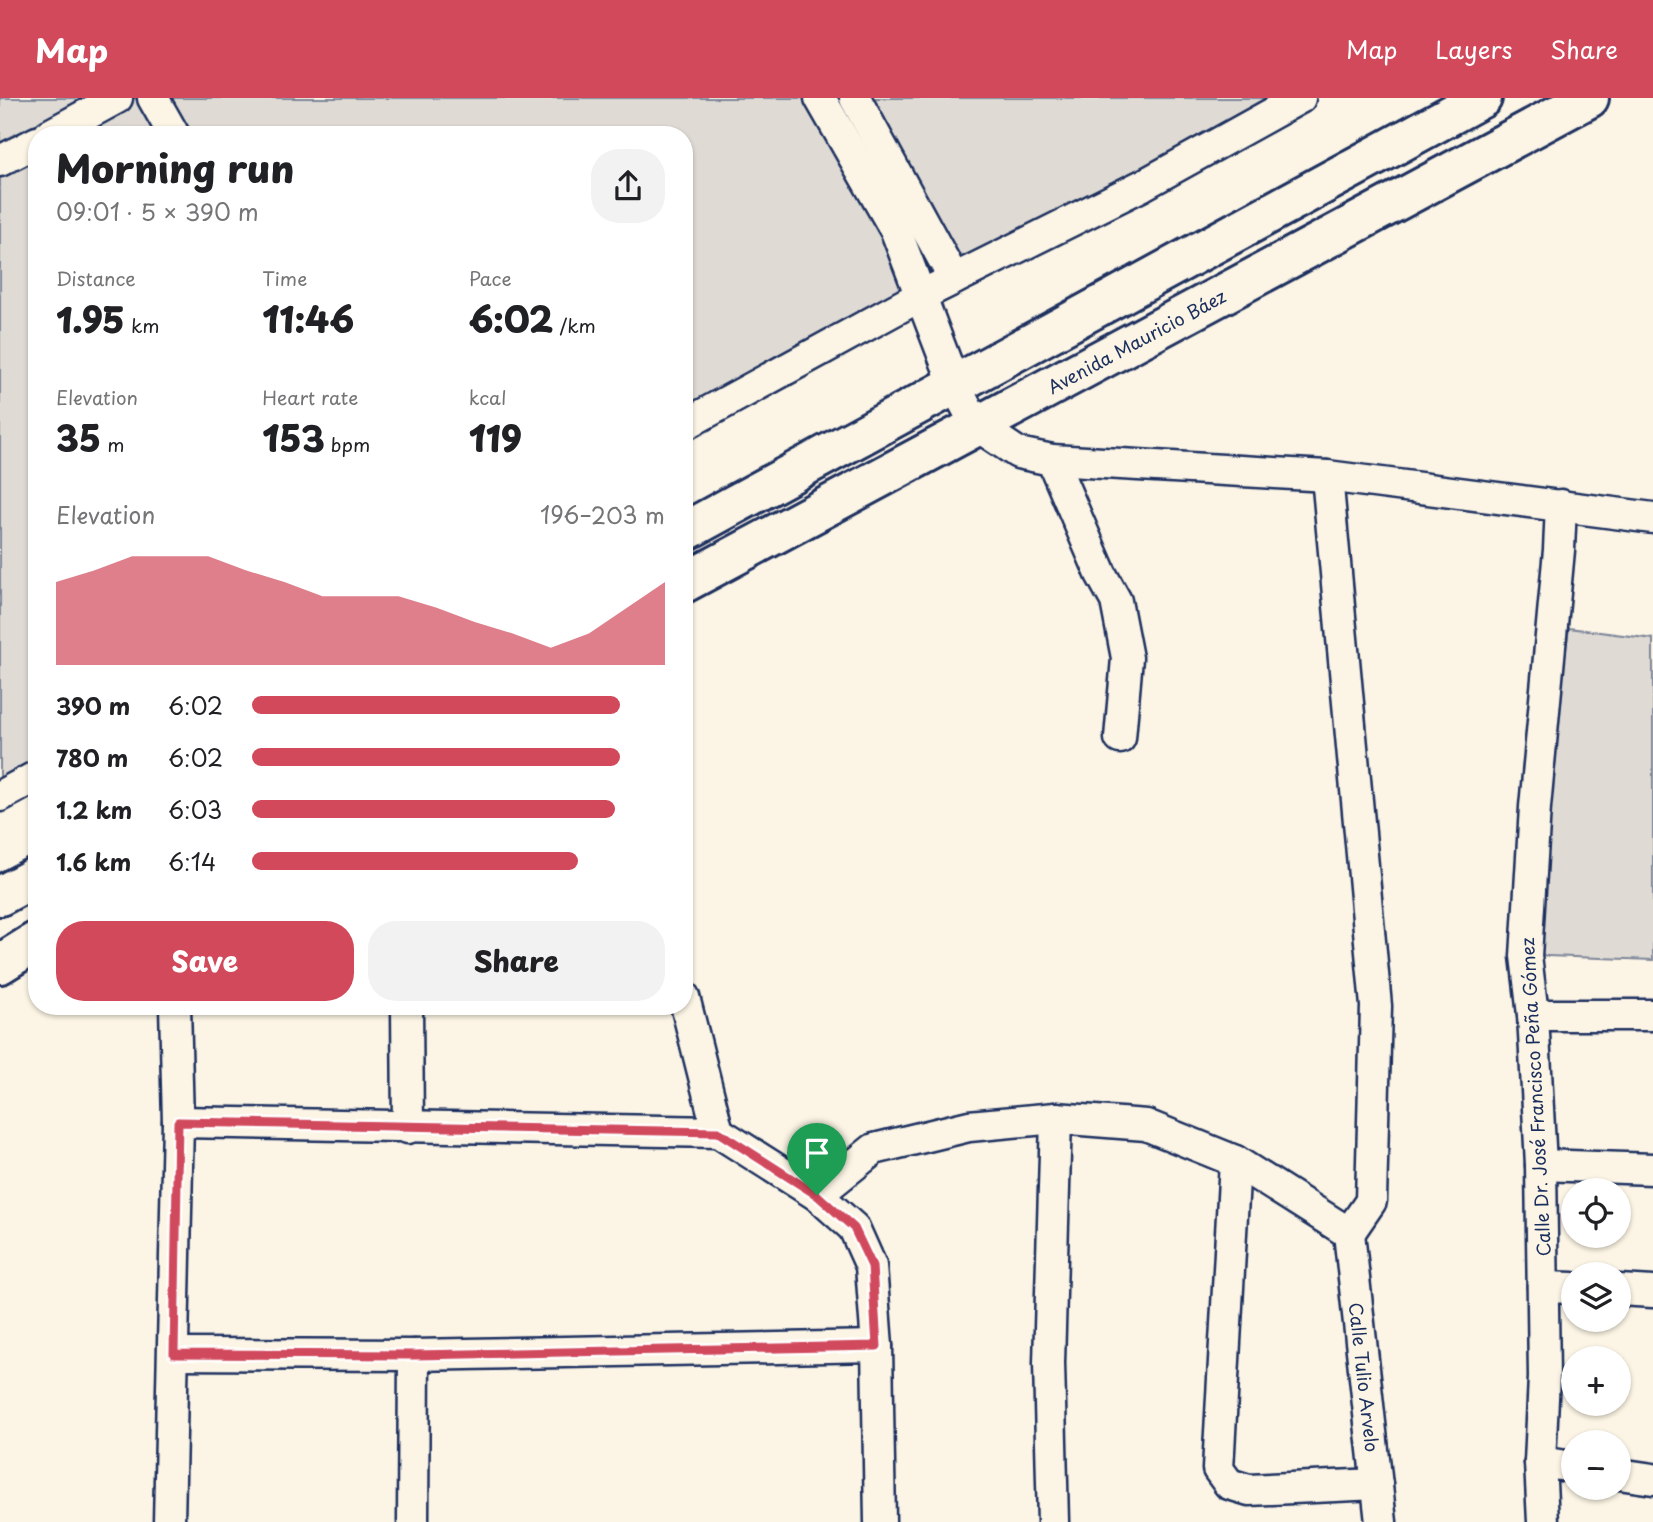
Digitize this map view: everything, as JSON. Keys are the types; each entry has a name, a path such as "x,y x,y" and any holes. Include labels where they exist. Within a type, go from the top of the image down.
{"main road":[{"path":"693,527 1482,98"},
{"name":"Avenida Mauricio Báez","path":"693,578 1589,98"},
{"path":"0,895 28,881"},
{"path":"0,964 28,947"}],"street":[{"path":"66,126 117,98"},
{"path":"153,98 169,126"},
{"path":"820,98 896,231 955,386 976,425 1018,453 1052,460 1327,476 1653,518"},
{"path":"855,98 954,279"},
{"path":"693,420 922,295 1143,185 1300,98"},
{"path":"0,162 28,147"},
{"path":"1052,460 1096,564 1116,601 1126,658 1120,738"},
{"path":"817,1195 874,1149 969,1126 1056,1118 1146,1125 1236,1161 1349,1233 1371,1201 1376,1006 1327,476"},
{"name":"Calle Dr. José Francisco Peña Gómez","path":"1543,1522 1540,1462 1544,1377 1541,1165 1533,1015 1526,956 1534,820 1561,505"},
{"path":"0,796 28,781"},
{"path":"169,1522 178,1122 175,1015"},
{"path":"407,1015 408,1128"},
{"path":"689,1015 718,1132"},
{"path":"1533,1015 1653,1015"},
{"path":"1053,1522 1049,1363 1056,1118"},
{"path":"178,1122 718,1132 817,1195 854,1228 872,1266 877,1346 880,1522"},
{"path":"1236,1161 1218,1469 1229,1484 1250,1490 1377,1484"},
{"path":"1541,1165 1653,1169"},
{"name":"Calle Tulio Arvelo","path":"1349,1233 1381,1522"},
{"path":"1543,1287 1561,1288"},
{"path":"1631,1291 1653,1292"},
{"path":"174,1354 414,1355 877,1346"},
{"path":"413,1522 414,1355"},
{"path":"1540,1462 1561,1465"},
{"path":"1631,1476 1653,1479"}],"shaded area":[{"path":"0,98 1297,98 693,416 693,126 28,126 28,792 0,808"},
{"path":"1569,628 1653,639 1653,960 1521,955"}],"route":[{"path":"178,1122 718,1132 817,1195 854,1228 872,1266 877,1346 414,1355 174,1354 178,1122"}]}
